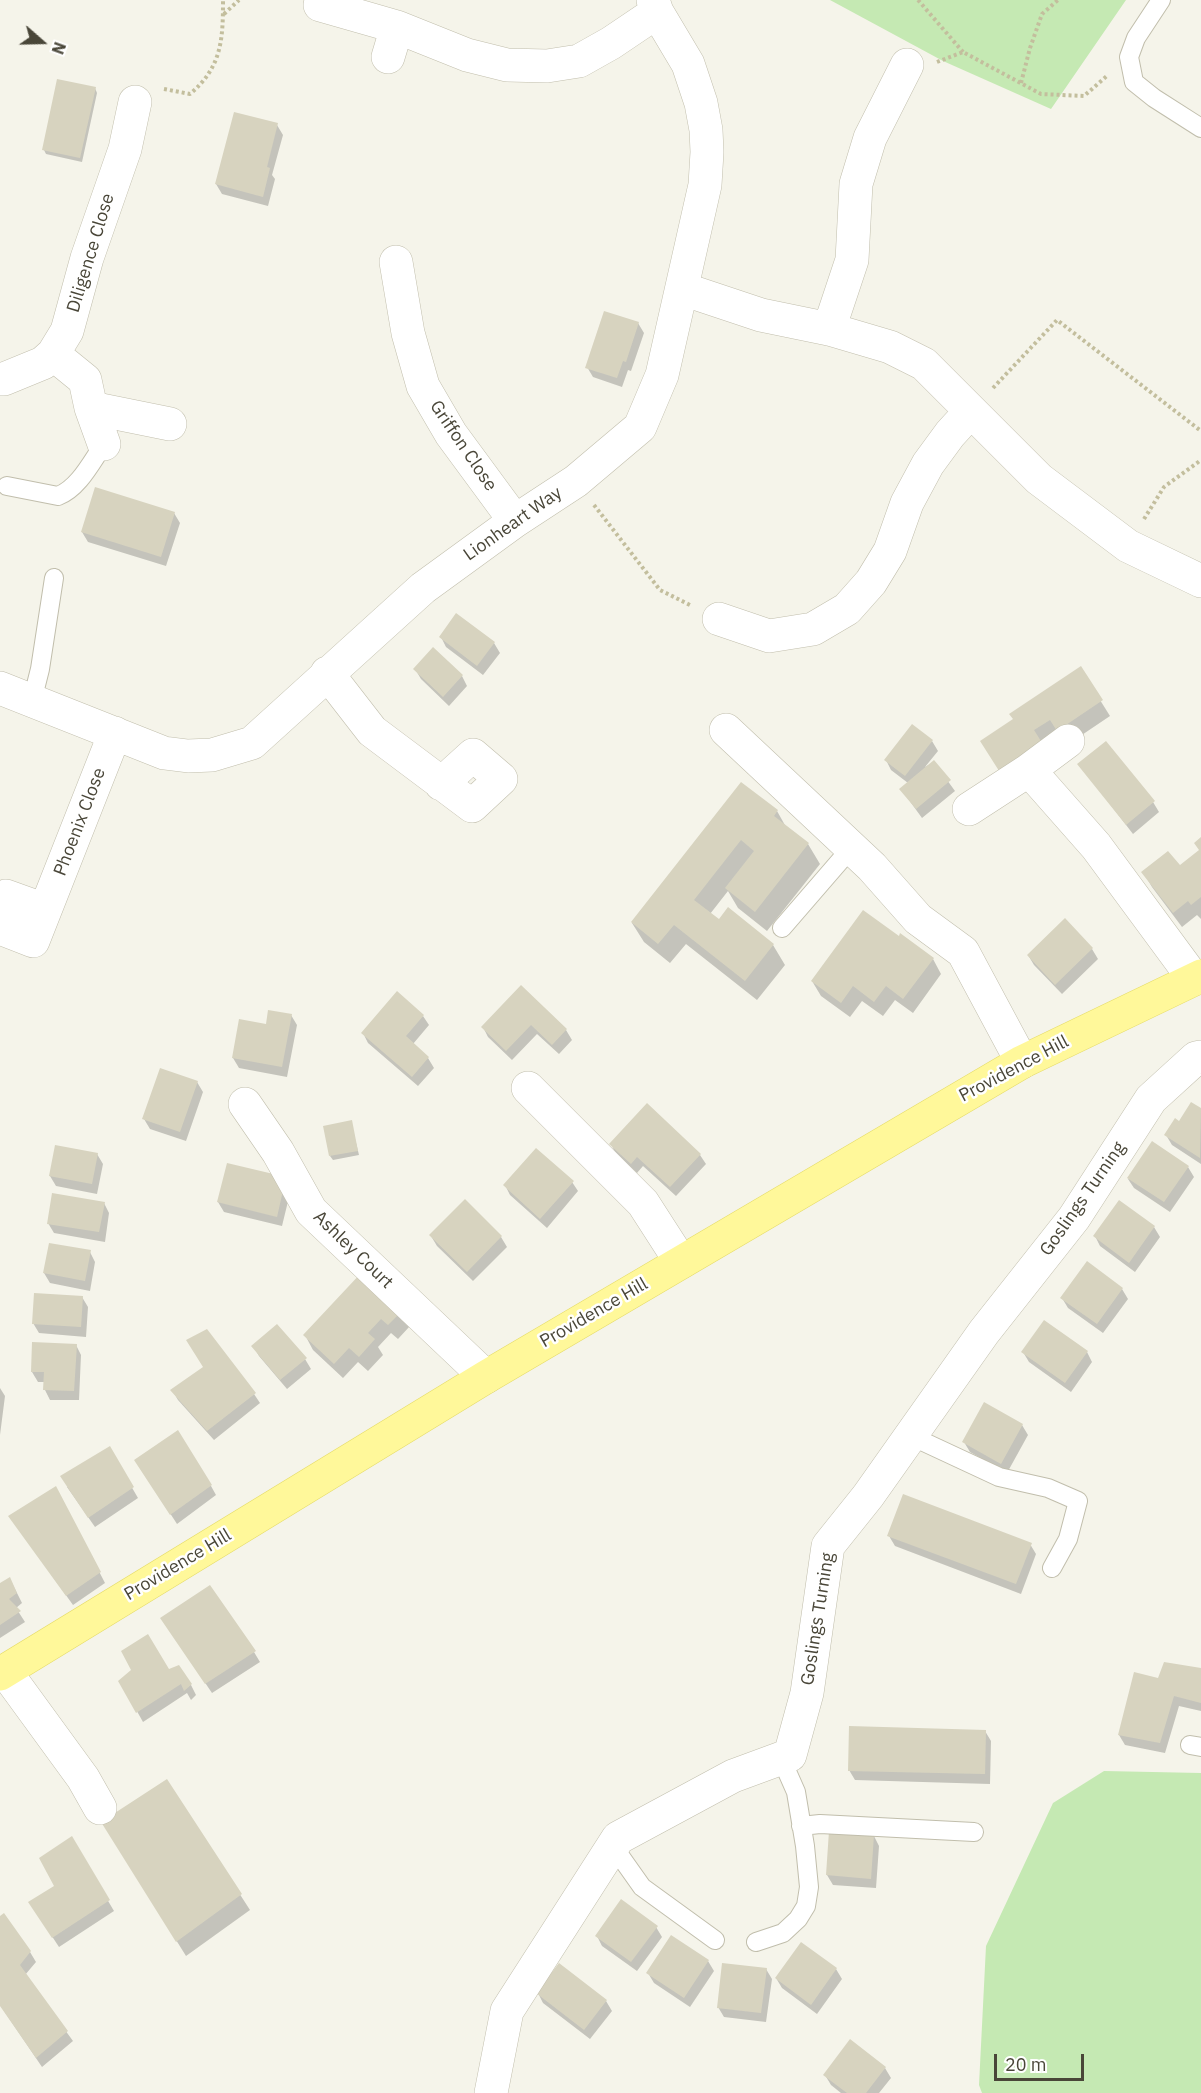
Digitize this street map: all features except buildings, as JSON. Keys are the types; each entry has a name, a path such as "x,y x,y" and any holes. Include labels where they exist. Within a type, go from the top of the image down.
{"main road":[{"name":"Providence Hill","path":"2,1673 486,1377 1022,1062 1198,977"}],"street":[{"path":"320,5 392,42 467,55 507,65 547,66 579,61 611,43 655,6"},
{"name":"Lionheart Way","path":"0,688 164,753 188,756 213,755 252,743 423,588 515,521 576,481 640,427 662,375 683,289 705,185 707,152 701,103 688,64 655,6"},
{"path":"829,329 852,260 856,184 870,138 907,65"},
{"name":"Diligence Close","path":"0,379 43,363 53,354 68,331 87,258 136,153 135,102"},
{"name":"Griffon Close","path":"396,262 408,333 423,386 451,434 515,521"},
{"path":"683,289 761,315 829,329 890,347 924,364 1039,479 1128,546 1201,581"},
{"path":"53,354 85,380 91,408 104,444"},
{"path":"91,408 170,424"},
{"path":"720,620 764,645 813,629 847,609 871,582 890,551 907,503 928,464 950,434 971,411"},
{"path":"327,673 372,731 441,784"},
{"path":"726,730 852,847 918,919 963,952 1022,1062"},
{"name":"Phoenix Close","path":"0,928 33,941 115,733"},
{"path":"969,810 1068,741"},
{"path":"1029,770 1096,846 1198,977"},
{"path":"0,915 6,896 45,910"},
{"name":"Goslings Turning","path":"781,1758 789,1755 807,1693 828,1546 911,1436 984,1332 1074,1218 1151,1099 1196,1058 1201,1057"},
{"path":"528,1088 643,1203 681,1262"},
{"name":"Ashley Court","path":"245,1104 278,1152 310,1211 486,1377"},
{"path":"2,1673 83,1778 100,1808"},
{"path":"491,2093 507,2011 618,1838 733,1776 781,1758"}],"lane":[{"path":"1161,0 1136,38 1128,57 1134,82 1154,98 1201,128"},
{"path":"7,486 58,496 64,494 82,475 104,444"},
{"path":"32,701 40,669 54,578"},
{"path":"782,928 852,847"},
{"path":"911,1436 999,1477 1048,1488 1078,1501 1068,1539 1052,1568"},
{"path":"756,1942 783,1933 798,1920 806,1906 809,1887 796,1792 781,1758"},
{"path":"801,1826 820,1824 974,1832"},
{"path":"613,1846 642,1887 715,1940"}],"path":[{"path":"135,102 144,86 190,94 201,85 219,56 223,0"},
{"path":"223,14 238,0"},
{"path":"918,0 963,52 1041,94 1084,96"},
{"path":"1021,83 1042,14 1058,0"},
{"path":"907,65 943,61 963,52"},
{"path":"971,411 1057,320 1201,431"},
{"path":"1128,546 1164,488 1201,460"},
{"path":"576,481 660,590 720,620"}],"green space":[{"path":"830,0 1126,0 1051,109 943,61"},
{"path":"1104,1771 1201,1773 1201,2093 982,2093 979,2085 986,1946 1053,1803"}]}
